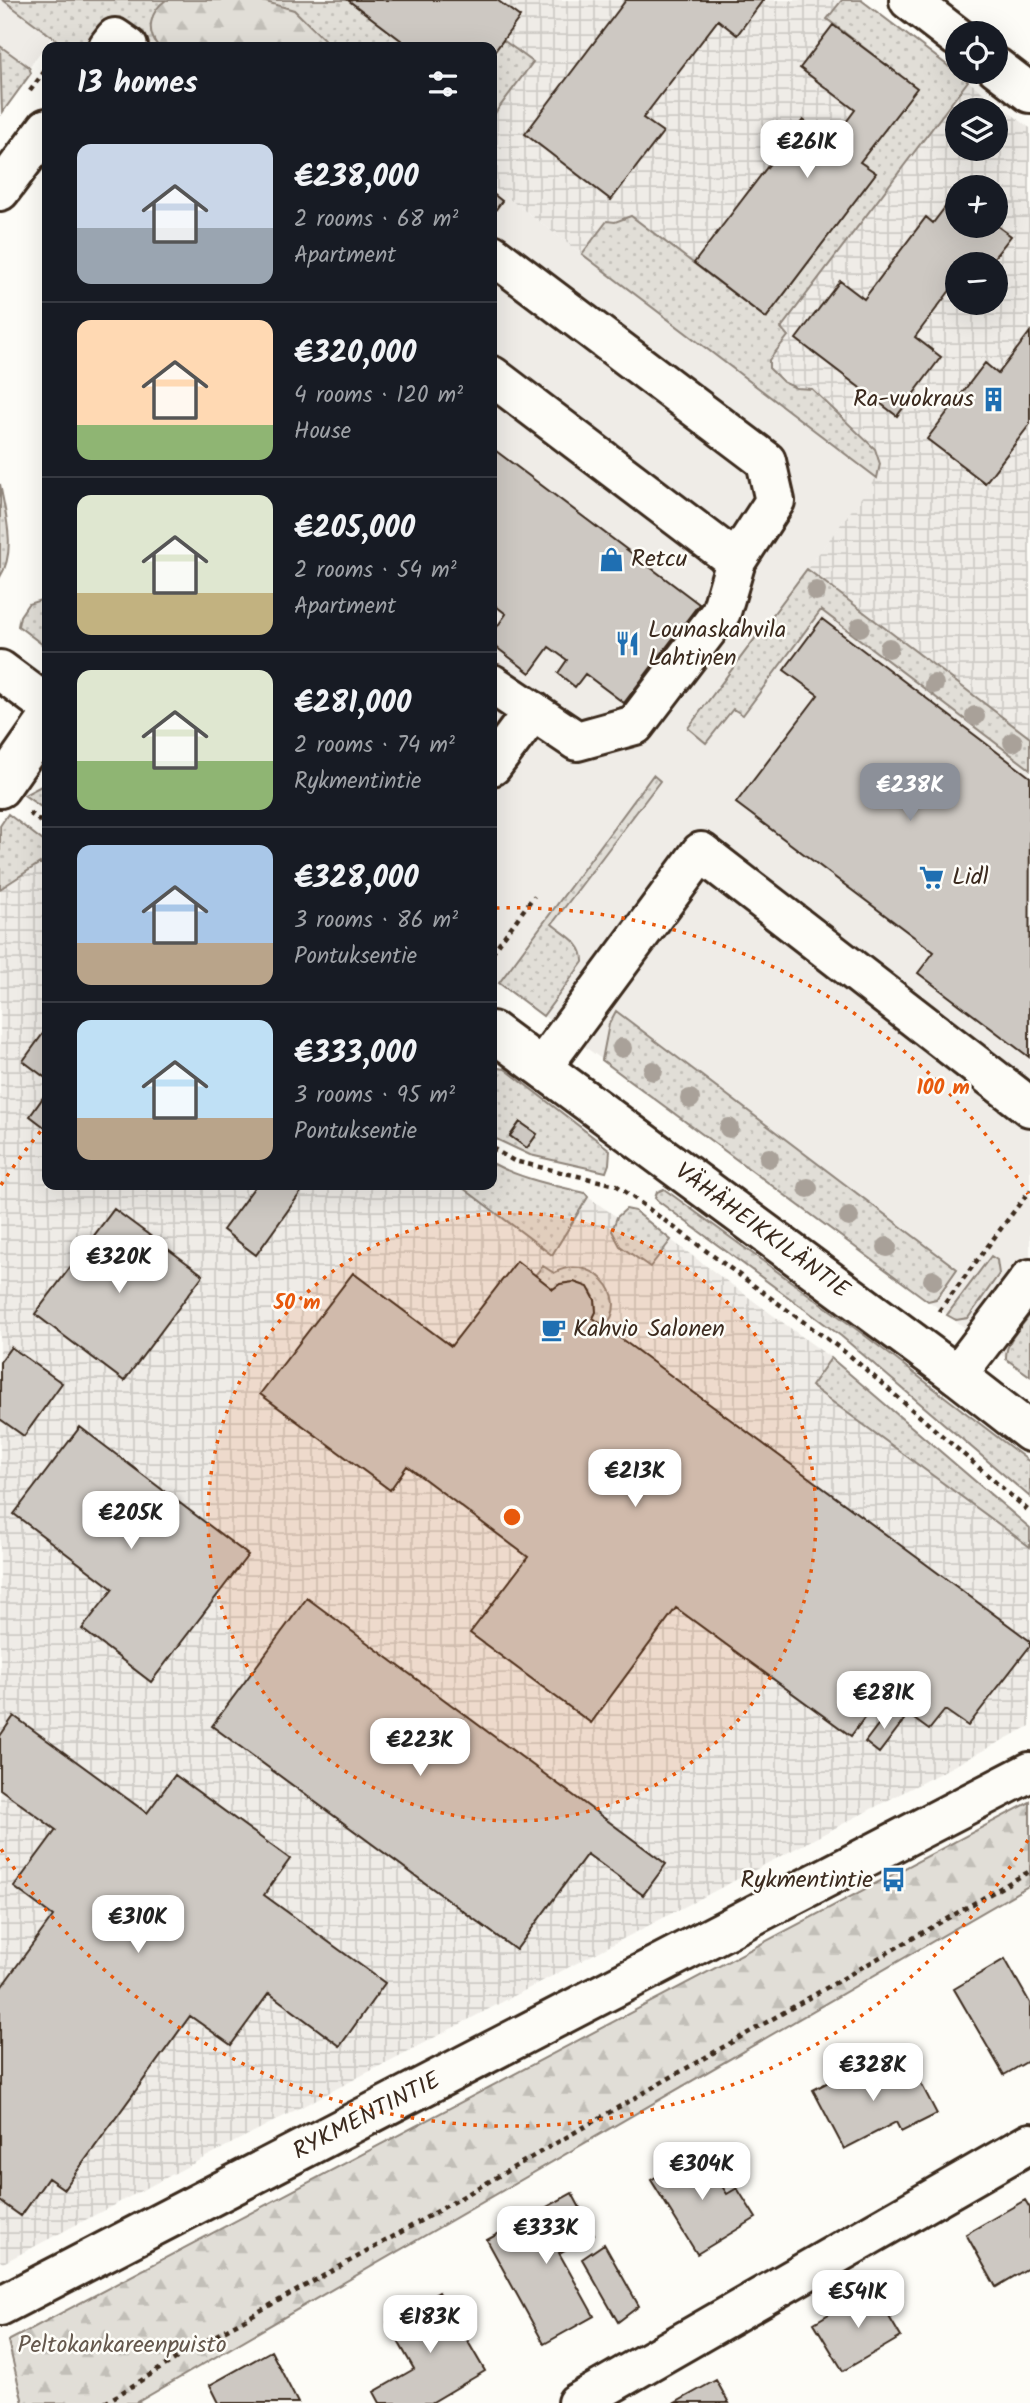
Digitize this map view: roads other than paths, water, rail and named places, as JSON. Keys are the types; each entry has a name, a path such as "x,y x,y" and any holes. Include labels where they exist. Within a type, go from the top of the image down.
{"street":[{"path":"909,0 945,28"},
{"path":"1008,76 1030,93"},
{"path":"0,191 42,135"},
{"path":"497,258 766,461 775,501 736,561 721,612 635,726 578,741 497,687"},
{"path":"497,380 736,561"},
{"path":"1,674 42,702"},
{"path":"497,759 533,712"},
{"path":"0,788 42,728"},
{"path":"541,1067 701,852 1030,1107"},
{"name":"VÄHÄHEIKKILÄNTIE","path":"497,1035 1030,1432"},
{"path":"957,1375 1030,1279"},
{"name":"RYKMENTINTIE","path":"0,2306 1030,1772"},
{"path":"577,2403 1030,2143"}],"place":[{"name":"Ra-vuokraus","path":"994,399"},
{"name":"Retcu","path":"611,559"},
{"name":"Lounaskahvila Lahtinen","path":"628,644"},
{"name":"Lidl","path":"932,877"},
{"name":"Kahvio Salonen","path":"553,1329"},
{"name":"Rykmentintie","path":"893,1880"}],"park label":[{"name":"Peltokankareenpuisto","path":"122,2345"}]}
